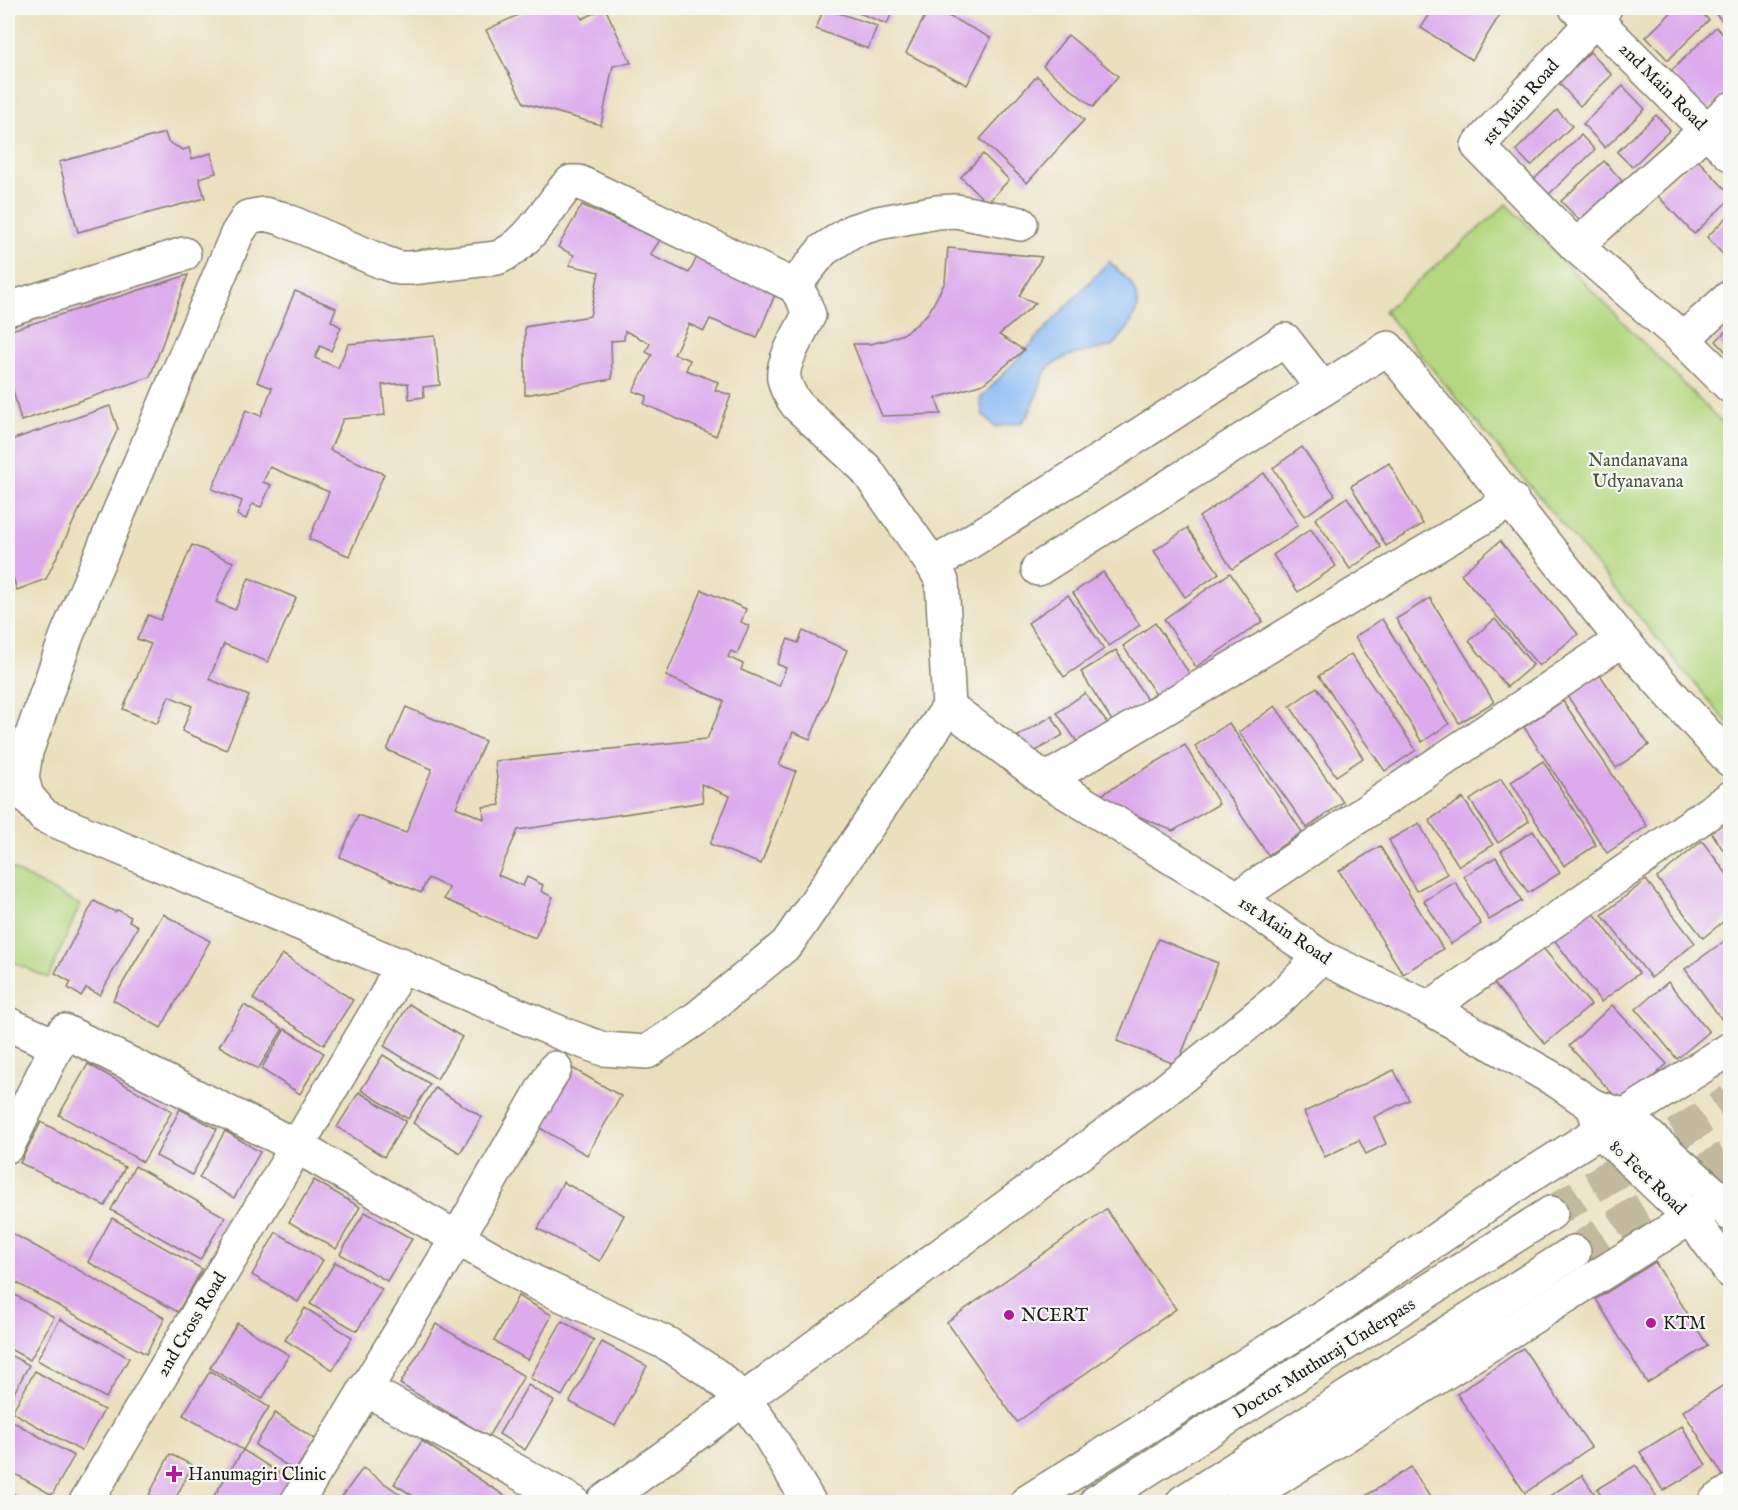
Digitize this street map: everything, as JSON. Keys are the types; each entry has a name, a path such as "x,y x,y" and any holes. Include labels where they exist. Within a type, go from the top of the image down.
{"main road":[{"name":"2nd Main Road","path":"1592,11 1731,154"},
{"name":"1st Main Road","path":"1592,11 1478,146 1576,246 1683,339 1731,386"},
{"path":"1576,246 1731,109"},
{"path":"571,182 579,182 794,286 803,299 809,315 788,359 783,376 788,393 797,405 865,468 933,565 942,581 949,707 787,944 697,1018 647,1052 603,1049 44,816 27,796 22,778 26,753 68,634 237,234 248,217 264,214 281,218 399,267 411,268 497,258 509,253 520,244 571,182"},
{"path":"794,286 823,250 852,231 878,223 937,212 956,211 1021,224"},
{"path":"8,309 184,254"},
{"path":"1683,339 1731,297"},
{"path":"933,565 1285,340 1323,389"},
{"path":"1038,569 1388,348 1622,640 1731,760"},
{"path":"1046,780 1512,500"},
{"path":"1237,898 1622,640"},
{"name":"1st Main Road","path":"949,707 1046,780 1237,898 1321,957 1429,1008 1557,1081 1607,1118"},
{"path":"1429,1008 1731,798"},
{"path":"299,899 472,975 465,992"},
{"path":"603,1503 1162,1093 1282,996 1321,957"},
{"name":"2nd Cross Road","path":"86,1503 386,996 401,964"},
{"path":"8,1024 57,1046"},
{"path":"8,1146 64,1031 296,1146 534,1282 668,1344 714,1374 743,1399 765,1428 809,1503"},
{"path":"1027,1503 1335,1309 1529,1176 1607,1118 1731,1049"},
{"path":"297,1503 458,1237 555,1068"},
{"name":"80 Feet Road","path":"1607,1118 1727,1202"},
{"name":"80 Feet Road","path":"1607,1118 1691,1218 1731,1271"},
{"path":"1240,1503 1691,1218 1727,1202"},
{"name":"Doctor Muthuraj Underpass","path":"1096,1503 1551,1213"},
{"path":"1183,1503 1574,1252"},
{"path":"365,1389 573,1503"},
{"path":"1715,1503 1731,1492"}],"green space":[{"name":"Nandanavana Udyanavana","path":"1507,204 1730,431 1730,726 1384,311"},
{"path":"8,867 80,905 48,978 8,960"}],"water":[{"path":"1109,261 1131,283 1136,295 1138,308 1128,328 1113,346 1067,356 1047,368 1029,414 1022,422 995,427 983,415 980,399"}],"building":[{"path":"533,8 576,8 582,19 605,8 631,63 613,66 601,125 524,103 486,30"},
{"path":"824,8 877,26 868,49 816,29"},
{"path":"846,8 894,8 887,24"},
{"path":"929,8 991,38 967,85 906,53"},
{"path":"1434,8 1504,8 1472,60 1421,28"},
{"path":"1676,8 1696,8 1709,20 1668,60 1646,37"},
{"path":"1710,8 1730,8 1730,29"},
{"path":"1716,27 1730,42 1730,88 1707,111 1670,72"},
{"path":"1068,35 1118,76 1093,107 1043,66"},
{"path":"1590,52 1612,75 1580,106 1559,83"},
{"path":"1037,76 1084,120 1027,183 980,139"},
{"path":"1623,86 1645,109 1605,148 1583,124"},
{"path":"1557,110 1572,126 1531,166 1516,150"},
{"path":"1656,115 1670,130 1632,167 1617,152"},
{"path":"165,133 168,142 183,150 189,148 192,159 211,153 216,173 199,178 205,198 78,232 59,162"},
{"path":"1581,135 1595,150 1547,196 1532,181"},
{"path":"983,154 1009,180 987,203 961,177"},
{"path":"1696,158 1730,194 1730,199 1694,234 1657,195"},
{"path":"1604,161 1622,181 1580,221 1561,201"},
{"path":"582,205 660,240 650,255 689,273 698,255 776,292 757,338 710,319 704,331 689,324 674,354 690,360 686,370 718,382 715,390 731,395 716,436 644,404 647,396 633,391 652,355 646,352 650,343 625,331 624,340 611,341 612,379 525,395 525,327 590,316 599,272 569,265 574,255 558,247"},
{"path":"1730,214 1730,262 1707,237"},
{"path":"948,248 1042,257 1019,296 1036,303 999,335 1024,350 983,384 936,398 941,414 882,416 853,344 870,344 903,334 929,312 945,282"},
{"path":"188,275 150,377 21,421 8,371 8,331"},
{"path":"295,291 336,308 331,321 341,327 331,351 320,346 315,358 338,368 348,344 435,336 440,385 423,387 424,397 409,399 408,383 382,385 385,415 343,419 330,450 384,474 349,556 309,539 329,492 270,467 263,482 271,485 261,507 252,504 246,519 237,515 242,501 212,489 246,410 261,416 272,388 257,382"},
{"path":"1730,327 1730,356 1716,341"},
{"path":"110,406 118,429 46,579 17,590 8,563 8,441"},
{"path":"1302,447 1335,495 1305,516 1273,468"},
{"path":"1389,463 1423,524 1386,546 1351,486"},
{"path":"1264,473 1298,525 1232,569 1199,517"},
{"path":"1347,497 1381,547 1350,569 1315,519"},
{"path":"1187,528 1219,573 1185,597 1154,551"},
{"path":"1311,529 1336,566 1298,592 1273,555"},
{"path":"1500,541 1578,634 1539,666 1461,574"},
{"path":"192,545 233,562 216,602 235,610 249,578 296,598 268,662 224,644 209,679 249,696 226,750 182,731 192,706 169,696 157,724 123,709 151,644 137,639 148,615 160,620"},
{"path":"1103,572 1140,625 1109,646 1073,593"},
{"path":"1230,573 1263,621 1196,667 1164,619"},
{"path":"702,590 746,609 741,622 749,626 737,654 731,651 728,657 743,664 741,670 779,686 786,668 777,664 788,639 798,643 803,631 847,650 810,739 793,732 779,765 796,771 761,864 710,844 730,796 701,784 703,802 518,830 498,875 523,886 527,877 543,885 541,891 553,897 535,938 444,899 449,888 428,878 421,893 340,857 358,815 406,833 432,769 387,750 406,707 485,741 456,807 484,819 483,807 500,805 495,761 707,739 724,701 666,676"},
{"path":"1068,595 1104,649 1064,677 1028,623"},
{"path":"1430,598 1494,702 1459,723 1396,619"},
{"path":"1382,619 1449,724 1422,742 1355,637"},
{"path":"1495,619 1533,665 1507,687 1469,641"},
{"path":"8,620 14,630 8,642"},
{"path":"1155,623 1194,680 1161,702 1123,646"},
{"path":"1116,650 1147,700 1112,721 1081,672"},
{"path":"1351,654 1416,750 1385,771 1319,676"},
{"path":"1600,675 1649,745 1616,768 1568,697"},
{"path":"1317,687 1363,758 1336,776 1290,706"},
{"path":"1085,693 1111,728 1082,749 1057,713"},
{"path":"1563,701 1647,826 1607,853 1524,727"},
{"path":"1275,706 1343,802 1307,828 1239,732"},
{"path":"1052,716 1063,735 1029,755 1018,736"},
{"path":"1229,723 1302,832 1268,855 1195,746"},
{"path":"1185,745 1219,804 1173,831 1096,798"},
{"path":"1543,761 1596,845 1564,866 1511,782"},
{"path":"1501,779 1529,821 1498,843 1470,800"},
{"path":"1463,798 1493,845 1459,866 1429,820"},
{"path":"1730,818 1730,860 1711,832"},
{"path":"1419,823 1447,874 1416,891 1389,840"},
{"path":"1533,831 1560,873 1528,893 1501,851"},
{"path":"1702,841 1730,878 1730,916 1703,938 1657,878"},
{"path":"1380,846 1443,949 1403,974 1339,871"},
{"path":"1496,857 1522,901 1489,920 1464,876"},
{"path":"1646,880 1695,943 1651,978 1602,915"},
{"path":"1455,882 1481,924 1451,944 1424,901"},
{"path":"94,901 131,917 129,921 138,926 100,995 86,988 81,996 68,988 71,982 55,973"},
{"path":"1590,908 1639,973 1601,1002 1552,937"},
{"path":"163,914 210,941 161,1028 113,1000"},
{"path":"1158,939 1218,963 1177,1065 1117,1041"},
{"path":"1726,940 1730,946 1730,1020 1725,1024 1685,969"},
{"path":"1537,941 1591,1005 1545,1044 1491,980"},
{"path":"282,954 353,1000 324,1045 253,999"},
{"path":"1668,982 1709,1032 1677,1059 1636,1009"},
{"path":"409,1004 462,1037 437,1079 384,1046"},
{"path":"244,1005 283,1029 258,1069 219,1046"},
{"path":"1612,1005 1667,1064 1623,1105 1569,1046"},
{"path":"285,1029 324,1053 300,1094 261,1069"},
{"path":"383,1055 430,1084 408,1119 361,1090"},
{"path":"88,1064 172,1111 143,1162 59,1115"},
{"path":"572,1068 621,1096 587,1155 538,1127"},
{"path":"1394,1070 1409,1100 1374,1117 1386,1144 1366,1154 1359,1140 1325,1157 1304,1112"},
{"path":"435,1088 482,1117 460,1153 413,1123"},
{"path":"359,1092 406,1121 384,1157 337,1127"},
{"path":"180,1109 217,1129 192,1175 156,1156"},
{"path":"41,1122 125,1167 105,1206 20,1163"},
{"path":"225,1131 260,1152 234,1198 199,1178"},
{"path":"135,1166 225,1217 200,1260 111,1210"},
{"path":"314,1180 360,1207 336,1249 289,1222"},
{"path":"563,1182 624,1215 600,1261 538,1229"},
{"path":"1106,1209 1176,1309 1017,1422 947,1322"},
{"path":"365,1212 412,1239 387,1281 340,1254"},
{"path":"112,1218 202,1269 178,1312 88,1262"},
{"path":"8,1231 165,1318 146,1354 8,1278"},
{"path":"276,1232 323,1260 298,1302 252,1275"},
{"path":"335,1262 382,1289 357,1331 310,1304"},
{"name":"KTM","path":"1655,1262 1708,1346 1647,1383 1596,1299"},
{"path":"8,1291 54,1317 30,1360 8,1348"},
{"path":"518,1296 552,1315 528,1360 494,1341"},
{"path":"305,1308 352,1337 333,1370 285,1340"},
{"path":"60,1319 129,1358 106,1398 37,1360"},
{"path":"562,1321 594,1340 562,1396 530,1378"},
{"path":"237,1323 289,1355 262,1399 210,1368"},
{"path":"436,1324 524,1376 488,1437 400,1384"},
{"path":"602,1342 647,1366 615,1426 570,1402"},
{"path":"1523,1348 1591,1447 1525,1493 1457,1394"},
{"path":"8,1354 29,1365 8,1404"},
{"path":"35,1371 104,1410 81,1451 12,1412"},
{"path":"210,1371 269,1407 243,1450 183,1415"},
{"path":"1730,1381 1730,1480 1727,1482 1683,1411"},
{"path":"528,1385 554,1401 525,1450 499,1434"},
{"path":"275,1413 315,1439 295,1471 255,1445"},
{"path":"10,1420 74,1456 52,1495 8,1470"},
{"path":"1682,1426 1706,1465 1663,1491 1640,1452"},
{"path":"422,1441 505,1496 501,1502 423,1502 394,1484"},
{"path":"243,1450 295,1483 283,1502 210,1502"},
{"path":"170,1454 192,1465 174,1502 163,1502 149,1495"},
{"path":"1636,1465 1660,1502 1606,1502 1597,1489"},
{"path":"1411,1467 1433,1502 1356,1502"},
{"path":"363,1468 411,1502 338,1502"},
{"path":"1582,1475 1600,1502 1540,1502"},
{"path":"8,1491 28,1502 8,1502"}],"tunnel":[{"path":"1551,1213 1730,1101"},
{"path":"1574,1252 1730,1155"}],"place":[{"name":"NCERT","path":"1009,1315"},
{"name":"KTM","path":"1651,1323"},
{"name":"Hanumagiri Clinic","path":"174,1474"}]}
